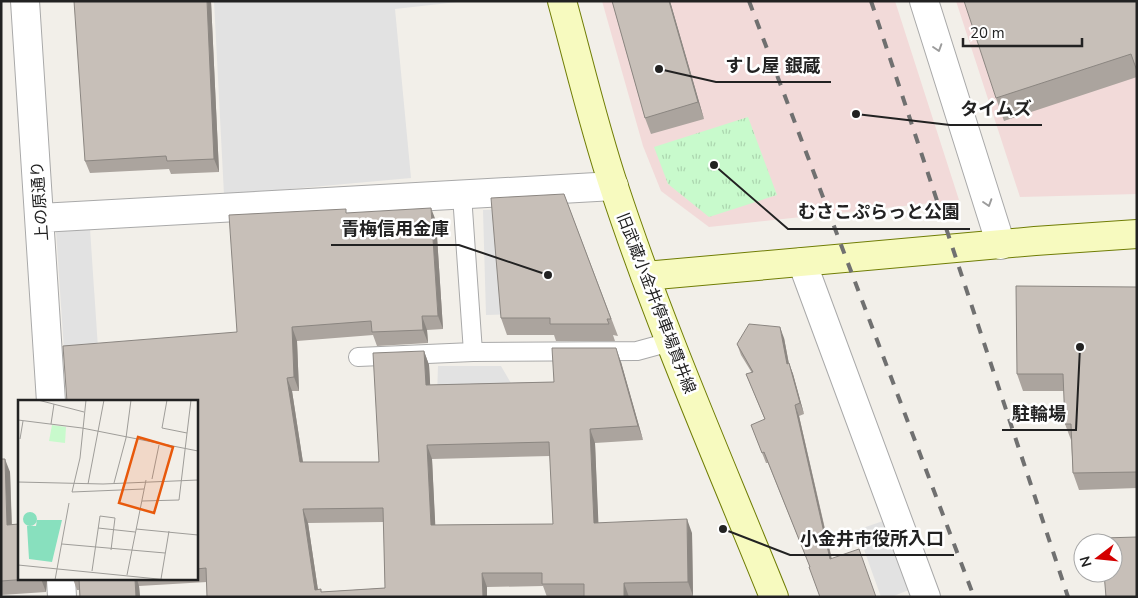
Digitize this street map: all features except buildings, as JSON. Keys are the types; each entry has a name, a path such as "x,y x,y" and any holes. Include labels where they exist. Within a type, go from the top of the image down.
{"street":[{"name":"上の原通り","path":"25,1 51,400"},
{"name":"旧武蔵小金井停車場貫井線","path":"562,1 614,186 646,276 670,342 774,597"},
{"path":"924,1 1001,244"},
{"path":"40,218 614,186"},
{"path":"646,276 1001,244 1137,234"},
{"path":"802,262 926,597"},
{"path":"61,580 62,597"}],"lane":[{"path":"462,194 472,352"},
{"path":"358,356 472,352 637,351 670,342"}],"shaded area":[{"path":"214,1 466,1 395,9 411,178 224,195"},
{"path":"602,1 895,1 959,200 709,227 661,191 643,146"},
{"path":"956,1 1137,1 1137,194 1020,197"},
{"path":"512,209 514,314 486,315 483,210"},
{"path":"90,229 98,348 64,350 56,231"},
{"path":"438,366 501,366 519,397 437,397"},
{"path":"886,520 909,590 891,597 881,597 857,530"}],"green space":[{"path":"748,117 777,195 709,217 668,184 654,147"}],"railway":[{"path":"749,1 974,597"},
{"path":"871,1 1068,597"}],"place":[{"name":"すし屋 銀蔵","path":"659,69"},
{"name":"タイムズ","path":"856,114"},
{"name":"むさこぷらっと公園","path":"714,165"},
{"name":"青梅信用金庫","path":"548,275"},
{"name":"駐輪場","path":"1080,347"},
{"name":"小金井市役所入口","path":"723,529"}]}
